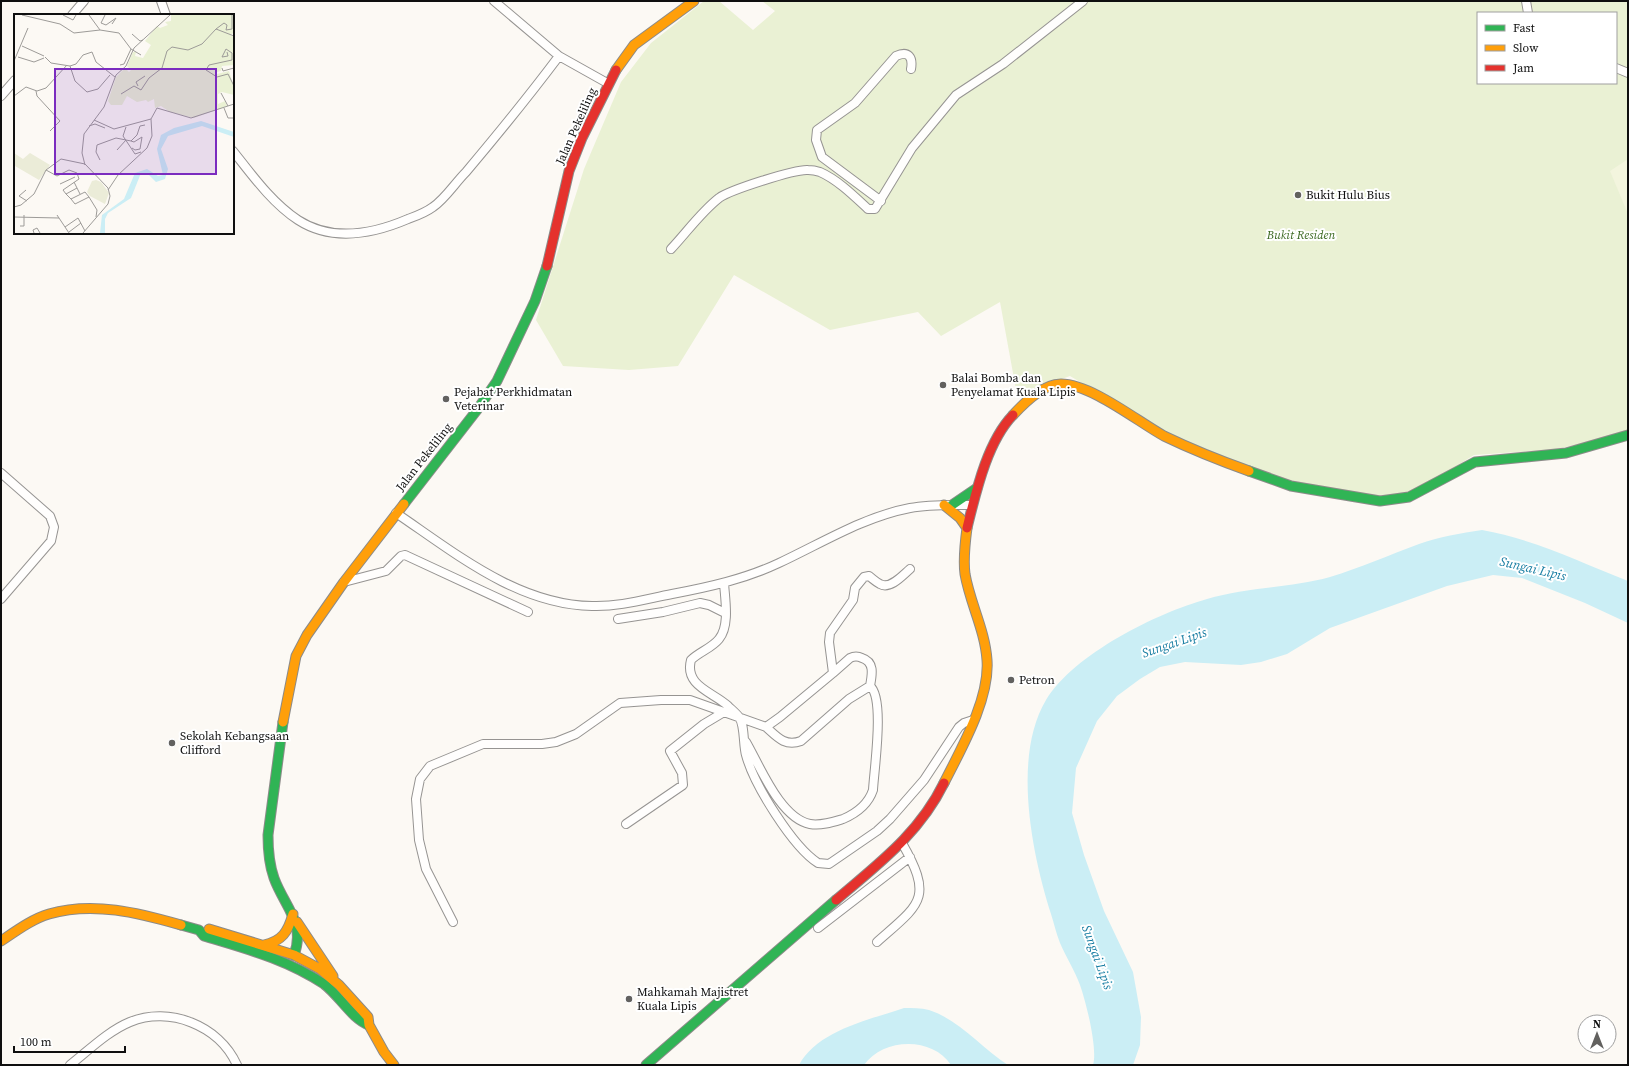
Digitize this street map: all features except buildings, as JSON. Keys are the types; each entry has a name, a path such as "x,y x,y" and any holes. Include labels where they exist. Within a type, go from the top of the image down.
{"street":[{"path":"73,14 84,1"},
{"path":"161,1 166,14"},
{"path":"494,1 560,56 609,84"},
{"name":"Jalan Pekeliling","path":"294,955 298,945 295,918 274,879 268,851 268,835 284,715 296,656 307,635 344,582 396,513 487,398 523,330 546,269 569,171 582,138 619,65 634,45 694,1"},
{"path":"671,249 704,212 722,196 750,185 808,170 821,173 849,192 871,211 875,209 912,148 956,95 1003,64 1083,1"},
{"path":"1526,1 1528,12"},
{"path":"881,201 822,157 818,149 816,135 821,126 855,103 896,56 902,54 910,57 912,59 911,69"},
{"path":"234,153 260,184 286,211 309,226 342,234 360,234 384,229 434,207 519,109 560,56"},
{"path":"1617,68 1628,73"},
{"path":"1,96 14,81"},
{"path":"646,1065 902,842 918,826 935,802 973,720 986,677 987,660 982,634 967,586 965,574 964,552 972,505 996,440 1006,422 1028,400 1052,386 1060,384 1083,388 1165,436 1269,479 1307,490 1380,501 1409,497 1475,462 1566,453 1628,435"},
{"path":"1,473 50,516 54,526 51,541 1,599"},
{"path":"948,505 977,488"},
{"path":"948,505 967,528"},
{"path":"396,513 481,571 514,587 555,602 586,606 613,605 724,583 774,565 870,519 912,508 972,505"},
{"path":"344,582 386,570 401,556 405,555 528,612"},
{"path":"833,674 829,642 830,633 853,600 855,588 866,576 882,586 890,585 910,569"},
{"path":"724,583 724,630 719,640 691,660 690,670 692,680 724,702 740,718 746,756 757,780 790,837 812,860 818,864 829,864 877,831 890,820 924,780 959,727 964,723 973,720"},
{"path":"618,619 663,612 700,603 712,606 725,613"},
{"path":"744,737 776,795 790,813 810,824 826,824 848,817 865,806 872,790 879,709 876,694 870,686 872,667 863,658 850,658 833,674 766,727"},
{"path":"453,922 426,868 419,840 416,799 420,779 430,766 483,744 542,744 556,742 576,734 620,703 661,700 690,700 706,704 766,727 785,743 797,742 849,699 870,686"},
{"path":"626,824 683,785 682,773 670,751 704,724 724,712"},
{"path":"877,942 916,906 919,883 915,865 902,842"},
{"path":"818,928 910,857"},
{"path":"1,941 17,930 48,915 88,909 124,910 150,915 199,930 207,929 263,945 294,955 320,969 339,985 368,1017 369,1025 384,1052 394,1065"},
{"path":"263,945 280,940 295,918 339,985"},
{"path":"199,930 204,936 275,958 302,970 335,992 361,1022 369,1025"},
{"path":"275,958 294,955"},
{"path":"294,955 302,970"},
{"path":"70,1065 117,1029 129,1022 140,1018 166,1016 182,1019 198,1025 213,1035 226,1049 237,1065"}],"green space":[{"name":"Bukit Residen","path":"704,1 719,1 753,30 775,11 762,1 1628,1 1628,430 1590,442 1551,450 1474,455 1410,495 1385,500 1305,489 1168,434 1070,376 1017,395 1000,302 941,336 918,312 830,330 734,275 678,366 629,370 563,366 536,320 584,169 621,82 651,43"},
{"path":"1628,159 1628,214 1610,171"}],"water":[{"name":"Sungai Lipis","path":"1482,530 1538,545 1628,581 1628,623 1585,603 1522,578 1493,575 1447,586 1330,628 1287,654 1261,662 1241,665 1185,662 1160,667 1140,679 1117,696 1097,721 1076,768 1072,813 1084,855 1104,911 1133,972 1141,1017 1140,1045 1133,1065 1093,1065 1093,1037 1085,1002 1078,980 1057,936 1037,863 1032,835 1028,777 1030,749 1036,723 1046,700 1059,683 1076,667 1096,652 1141,625 1187,605 1237,592 1315,581 1352,570 1427,542"},
{"path":"904,1008 926,1009 951,1020 1008,1065 951,1065 943,1056 932,1049 920,1045 908,1044 895,1045 883,1050 872,1056 864,1065 799,1065 818,1043 831,1035 860,1022"}],"traffic: fast":[{"path":"404,504 477,410 497,381 535,301 547,266"},
{"path":"1249,471 1291,486 1380,501 1409,497 1475,462 1566,453 1628,435"},
{"path":"952,505 977,488"},
{"path":"283,722 268,835 268,846 272,873 296,924 297,944 294,955"},
{"path":"646,1065 836,900"},
{"path":"181,925 199,930 204,936 281,961 310,975 330,989 357,1018 369,1025"}],"traffic: slow":[{"path":"616,70 634,45 694,1"},
{"path":"1013,415 1029,399 1041,390 1061,384 1073,386 1100,396 1164,436 1206,455 1249,471"},
{"path":"283,722 296,656 307,635 344,582 404,504"},
{"path":"944,505 960,518 967,528"},
{"path":"944,783 973,723 984,691 987,675 986,649 967,585 964,568 967,528"},
{"path":"1,941 36,919 66,910 116,910 149,916 181,925"},
{"path":"264,945 275,941 283,935 289,926 293,914"},
{"path":"297,922 333,976"},
{"path":"209,929 294,955 320,969 339,985 368,1017 369,1025 384,1052 394,1065"}],"traffic: jam":[{"path":"547,266 569,171 582,138 616,70"},
{"path":"967,528 989,453 1004,426 1013,415"},
{"path":"836,900 882,861 910,833 934,801 944,783"}],"place":[{"name":"Bukit Hulu Bius","path":"1298,195"},
{"name":"Balai Bomba dan Penyelamat Kuala Lipis","path":"943,385"},
{"name":"Pejabat Perkhidmatan Veterinar","path":"446,399"},
{"name":"Petron","path":"1011,680"},
{"name":"Sekolah Kebangsaan Clifford","path":"172,743"},
{"name":"Mahkamah Majistret Kuala Lipis","path":"629,999"}]}
